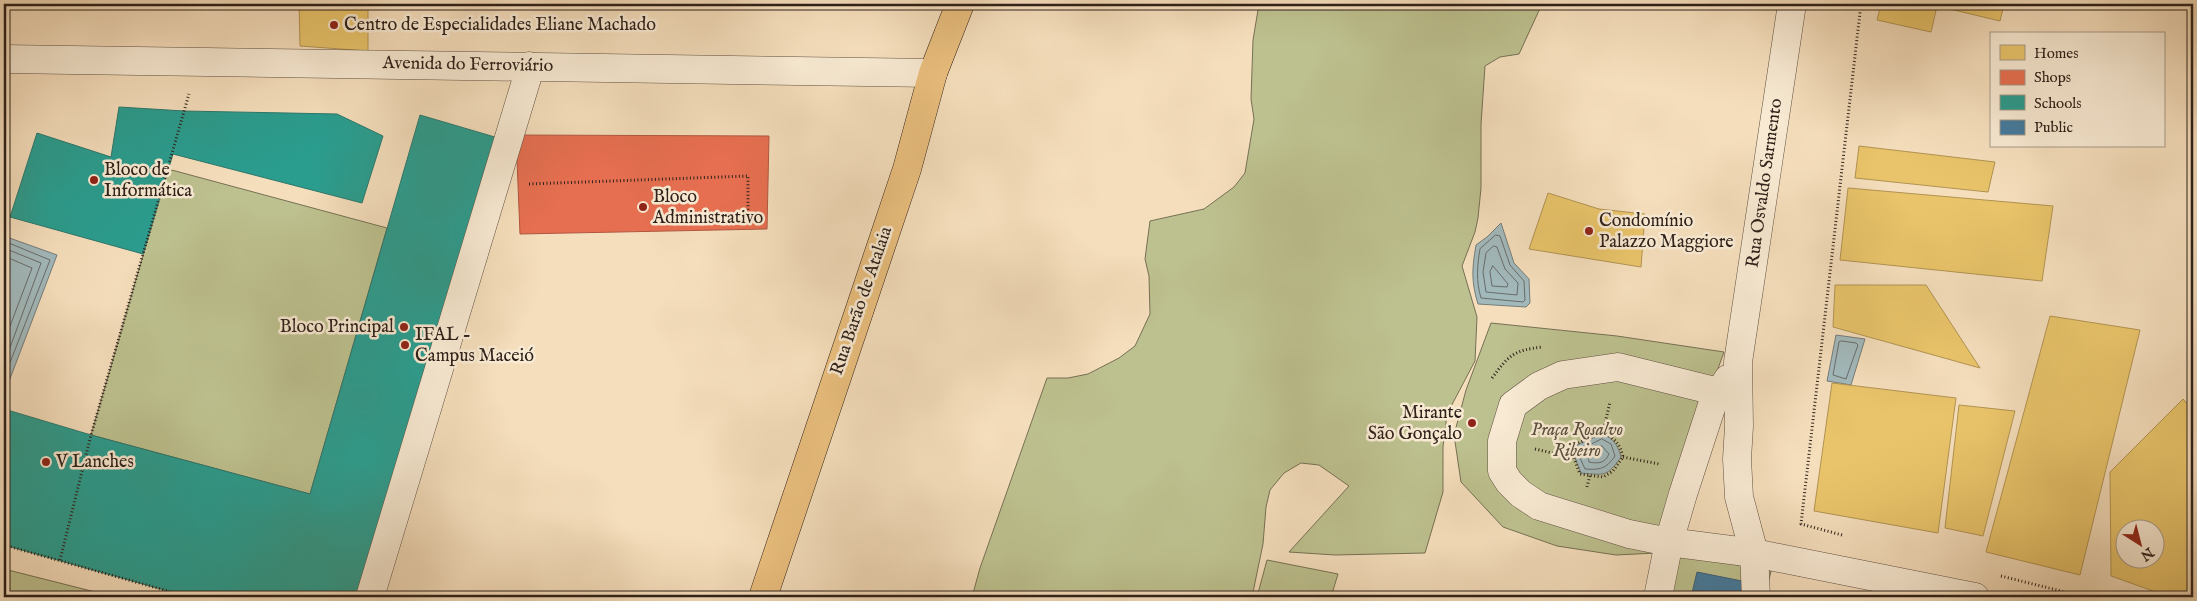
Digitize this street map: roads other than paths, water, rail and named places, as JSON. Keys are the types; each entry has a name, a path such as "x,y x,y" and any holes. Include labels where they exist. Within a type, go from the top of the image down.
{"main road":[{"name":"Rua Barão de Atalaia","path":"763,597 907,169 933,74 960,4"}],"street":[{"name":"Rua Osvaldo Sarmento","path":"1756,597 1754,553 1739,497 1737,459 1739,426 1738,362 1792,4"},
{"name":"Avenida do Ferroviário","path":"4,59 933,74"},
{"path":"370,597 528,78 529,66"},
{"name":"Rua Osvaldo Sarmento","path":"1658,597 1669,542 1713,402 1738,362"},
{"path":"1719,392 1618,367 1563,375 1539,386 1513,405 1502,441 1502,471 1508,482 1521,494 1539,506 1629,534 1669,542 1754,553 1975,597"}],"water":[{"path":"1501,223 1514,263 1529,279 1530,303 1526,307 1478,304 1473,275 1476,245"},
{"path":"4,236 57,255 8,384 4,382"},
{"path":"1836,335 1865,339 1851,385 1827,381"},
{"path":"1603,433 1615,443 1621,457 1605,473 1581,473 1575,458 1577,445"}],"place":[{"name":"Centro de Especialidades Eliane Machado","path":"334,25"},
{"name":"Bloco de Informática","path":"94,180"},
{"name":"Bloco Administrativo","path":"643,207"},
{"name":"Condomínio Palazzo Maggiore","path":"1589,231"},
{"name":"Bloco Principal","path":"404,327"},
{"name":"IFAL - Campus Maceió","path":"405,345"},
{"name":"Mirante São Gonçalo","path":"1472,423"},
{"name":"V Lanches","path":"46,462"}],"park label":[{"name":"Praça Rosalvo Ribeiro","path":"1577,440"}]}
